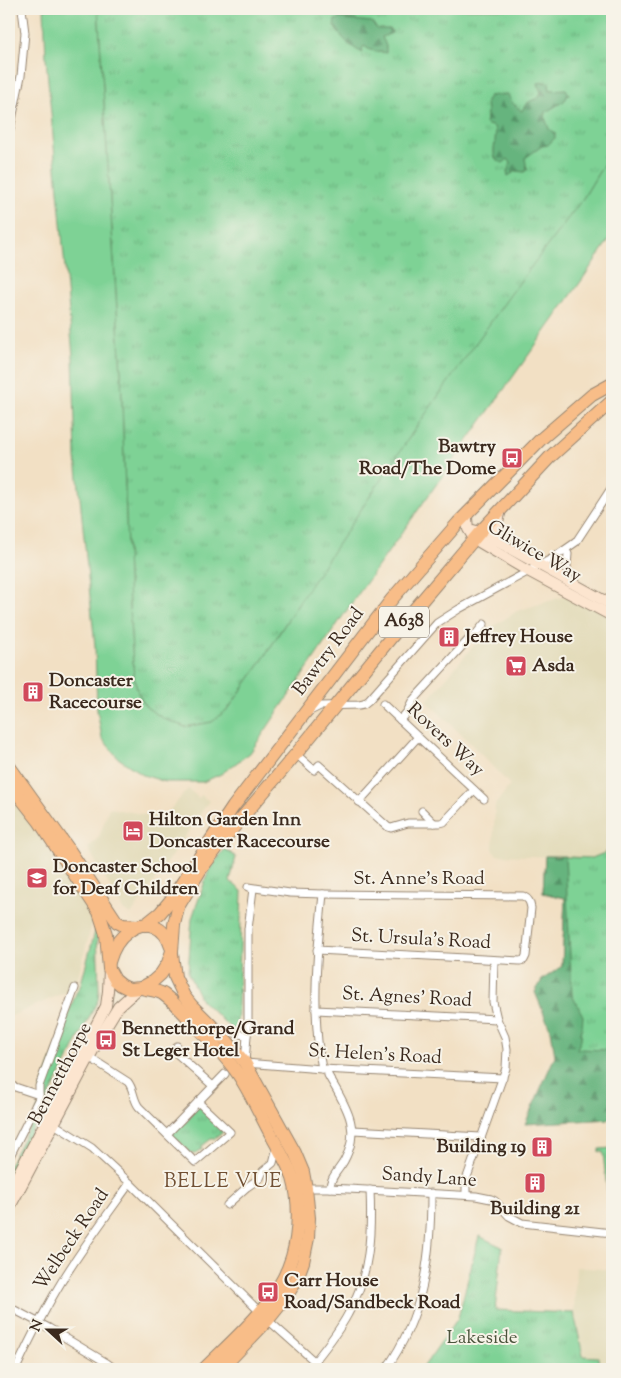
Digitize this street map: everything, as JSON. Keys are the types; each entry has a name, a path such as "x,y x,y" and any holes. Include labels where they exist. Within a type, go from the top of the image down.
{"highway":[{"name":"Bawtry Road","path":"141,926 160,914 233,808 392,599 448,534 558,423 592,395 612,384"},
{"name":"Bawtry Road","path":"172,949 178,907 201,869 232,829 336,706 474,533 501,510 550,457 610,402"},
{"path":"558,423 568,430 610,402"},
{"path":"9,766 70,851 117,922 123,925 152,925 166,935 172,949 175,977 184,996 245,1063 295,1153 303,1172 301,1189 309,1218 308,1238 303,1262 296,1281 284,1300 204,1369"},
{"path":"9,783 39,821 99,912 106,934 108,967 115,980 129,988 162,993 173,1002 227,1060 239,1076 278,1147 292,1178 301,1189"},
{"name":"Bawtry Road","path":"180,989 180,939 184,910 201,869"},
{"path":"108,967 112,952 119,940 128,932 141,926"},
{"path":"140,989 161,974 168,964 172,949"},
{"path":"221,1369 264,1316"}],"street":[{"path":"9,134 21,76 25,33 22,9"},
{"path":"304,715 320,706 364,704 438,623 566,550 576,542 612,488"},
{"path":"501,510 496,529 503,544"},
{"name":"Gliwice Way","path":"468,512 467,518 474,533 528,571 612,616"},
{"name":"Gliwice Way","path":"448,534 455,531 474,533 503,544 612,605"},
{"path":"566,550 568,554 566,566 572,594"},
{"path":"400,720 414,700 484,624"},
{"name":"Rovers Way","path":"383,704 484,798"},
{"path":"359,802 418,737"},
{"path":"296,754 314,770 318,765 391,828 408,823 444,822 474,790"},
{"path":"418,823 423,813 434,823"},
{"name":"St. Anne's Road","path":"247,1035 248,929 251,888 323,894 523,896 528,898 530,902 526,956 524,960"},
{"path":"323,894 317,950 317,1044 324,1069 348,1111 352,1130 348,1153 344,1162 330,1181 330,1188"},
{"name":"St. Ursula's Road","path":"317,950 524,960"},
{"path":"466,1196 466,1180 506,1068 507,1049 505,1037 497,1019 493,1002 494,960"},
{"name":"Bennetthorpe","path":"9,1190 106,1006 108,967"},
{"name":"Bennetthorpe","path":"9,1158 39,1098 39,1086 75,988"},
{"name":"Bennetthorpe","path":"9,1209 89,1057 118,1007 140,989"},
{"name":"St. Agnes' Road","path":"316,1010 497,1019"},
{"path":"237,1034 247,1035 245,1063 239,1076"},
{"path":"176,1046 176,1053 213,1086"},
{"path":"89,1057 128,1082 131,1086 135,1103 196,1162 230,1132 198,1102"},
{"name":"St. Helen's Road","path":"245,1063 502,1078"},
{"path":"167,1134 225,1074"},
{"path":"9,1085 39,1095"},
{"path":"54,1124 92,1148 130,1183 264,1316 323,1369"},
{"path":"352,1130 481,1137"},
{"path":"227,1204 258,1180 272,1163 278,1147"},
{"path":"272,1163 287,1166"},
{"name":"Welbeck Road","path":"16,1369 38,1323 62,1281 130,1183"},
{"name":"Sandy Lane","path":"301,1189 330,1188 431,1193 491,1199 514,1220 522,1223 612,1233"},
{"path":"316,1361 337,1333 348,1314 363,1278 371,1234 370,1190"},
{"path":"386,1369 404,1338 414,1316 420,1296 428,1261 431,1228 431,1193"},
{"path":"9,1308 38,1323 106,1366 115,1369"}],"shaded area":[{"path":"572,594 612,616 612,850 592,858 497,855 493,851 495,805 510,785 427,701 485,632 517,611"},
{"path":"188,789 199,798 201,795 209,801 131,915 124,911 88,848 99,837 109,808 163,818"},
{"name":"Doncaster School for Deaf Children","path":"9,797 39,835 93,920 75,988 9,1017"},
{"path":"576,1267 612,1270 612,1369 599,1369 598,1357 583,1356 574,1313"}],"green space":[{"name":"Doncaster Racecourse","path":"44,9 98,9 121,373 129,608 134,678 138,693 146,707 164,719 185,727 212,722 229,708 415,429 510,295 584,197 605,162 612,145 612,235 349,607 250,753 221,774 203,782 166,782 143,775 118,758 102,738 97,710 95,646 76,458 73,356 46,58"},
{"path":"98,9 612,9 612,145 605,162 584,197 295,608 262,661 229,708 212,722 185,727 164,719 146,707 138,693 134,678 129,608 121,373"},
{"path":"341,18 372,22 377,29 390,29 392,33 382,37 386,46 386,53 370,50 364,46 362,49 363,53 350,45 334,26 335,20"},
{"path":"538,83 549,83 550,90 566,89 569,94 564,101 546,112 545,118 549,129 555,133 555,138 548,145 542,146 525,158 527,170 524,172 516,171 508,176 507,171 511,163 508,159 503,163 494,156 496,135 494,127 485,124 486,101 489,96 508,94 514,104 522,111 528,103 538,98 541,93"},
{"path":"225,849 236,857 230,881 242,891 237,1034 201,1000 188,973 192,918 209,870"},
{"path":"612,850 612,1050 577,1050 572,995 562,966 565,898 543,893 545,856 592,858"},
{"path":"545,856 565,856 572,995 583,1016 581,1039 577,1049 612,1050 612,1119 525,1124 555,1056 551,1031 535,992 542,980 562,966 565,898 543,893"},
{"path":"96,928 98,1000 9,1176 9,1165 35,1116 42,1096 41,1089 76,993 80,987"},
{"path":"199,1105 213,1122 216,1122 223,1128 222,1133 202,1146 202,1149 195,1154 188,1153 188,1150 173,1137 172,1132 179,1125 182,1126 190,1117 188,1114"},
{"path":"612,1148 612,1190 607,1191 603,1152 599,1152 599,1149"},
{"name":"Lakeside","path":"479,1236 502,1247 495,1310 574,1313 583,1356 598,1357 599,1369 422,1369 458,1318"}],"place":[{"name":"Bawtry Road/The Dome","path":"512,458"},
{"name":"Jeffrey House","path":"449,637"},
{"name":"Asda","path":"516,666"},
{"name":"Doncaster Racecourse","path":"33,692"},
{"name":"Hilton Garden Inn Doncaster Racecourse","path":"133,831"},
{"name":"Doncaster School for Deaf Children","path":"37,878"},
{"name":"Bennetthorpe/Grand St Leger Hotel","path":"106,1040"},
{"name":"Building 19","path":"542,1147"},
{"name":"Building 21","path":"535,1183"},
{"name":"Carr House Road/Sandbeck Road","path":"268,1292"}],"district":[{"name":"BELLE VUE","path":"223,1182"}]}
